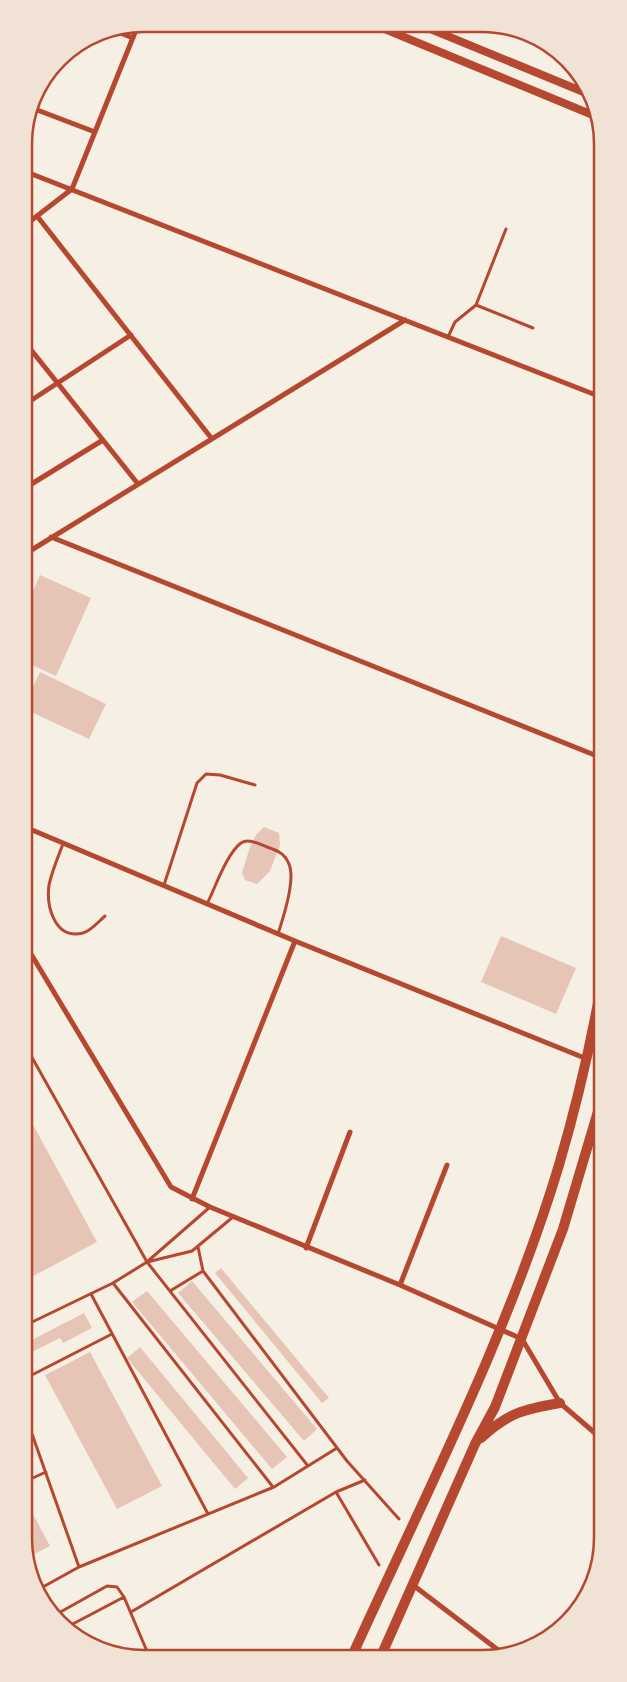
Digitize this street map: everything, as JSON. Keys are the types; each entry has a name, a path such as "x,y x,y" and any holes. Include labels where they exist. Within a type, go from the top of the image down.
{"main road":[{"path":"355,1650 499,1329 559,1166 588,1060 594,1026"},
{"path":"384,1650 475,1444 495,1407 563,1229 594,1125"},
{"path":"475,1444 500,1420 530,1408 560,1403"}],"street":[{"path":"393,32 590,114"},
{"path":"438,32 580,91"},
{"path":"33,219 72,189 135,33"},
{"path":"125,35 133,38"},
{"path":"38,110 95,132"},
{"path":"33,174 594,394"},
{"path":"37,216 212,439"},
{"path":"33,549 405,320"},
{"path":"33,399 131,335"},
{"path":"33,352 138,484"},
{"path":"33,483 103,440"},
{"path":"51,537 594,755"},
{"path":"33,830 278,934 588,1060"},
{"path":"192,1199 295,941"},
{"path":"32,956 171,1187 210,1207 400,1285 522,1339 560,1403 594,1432"},
{"path":"306,1248 350,1132"},
{"path":"400,1285 447,1165"},
{"path":"413,1585 497,1649"}],"lane":[{"path":"448,337 455,322 476,305 506,229"},
{"path":"476,305 533,328"},
{"path":"164,885 197,782 206,774 220,775 255,785"},
{"path":"207,904 233,851 242,842 251,841 280,852 289,863 290,878 287,906 278,934"},
{"path":"63,843 50,883 48,898 52,917 61,929 72,934 85,932 105,916"},
{"path":"32,1058 147,1262 308,1466"},
{"path":"32,1322 113,1283 147,1262 210,1207"},
{"path":"147,1262 192,1251 234,1217"},
{"path":"198,1247 203,1271 337,1448 399,1519"},
{"path":"170,1291 203,1271"},
{"path":"113,1283 274,1488"},
{"path":"91,1294 208,1514"},
{"path":"32,1375 112,1334"},
{"path":"32,1434 79,1567"},
{"path":"44,1586 79,1567 274,1488 337,1448"},
{"path":"32,1478 46,1472"},
{"path":"131,1612 336,1492 365,1480"},
{"path":"336,1492 379,1565"},
{"path":"61,1612 107,1586 117,1587 124,1597 147,1650"},
{"path":"73,1624 124,1597"}],"building":[{"path":"40,575 91,598 56,676 33,665 33,592"},
{"path":"40,672 106,704 89,739 33,713 33,687"},
{"path":"264,827 279,833 280,845 270,871 257,884 245,880 242,873 250,847 256,835"},
{"path":"501,936 576,968 556,1014 481,982"},
{"path":"32,1123 97,1242 32,1277"},
{"path":"221,1268 329,1398 322,1403 215,1273"},
{"path":"192,1281 317,1429 304,1441 178,1293"},
{"path":"147,1291 287,1457 272,1469 132,1302"},
{"path":"84,1313 92,1328 63,1343 60,1338 32,1352 32,1340"},
{"path":"140,1347 248,1478 235,1489 127,1358"},
{"path":"90,1352 162,1486 117,1509 45,1375"},
{"path":"32,1512 50,1546 34,1554"}]}
